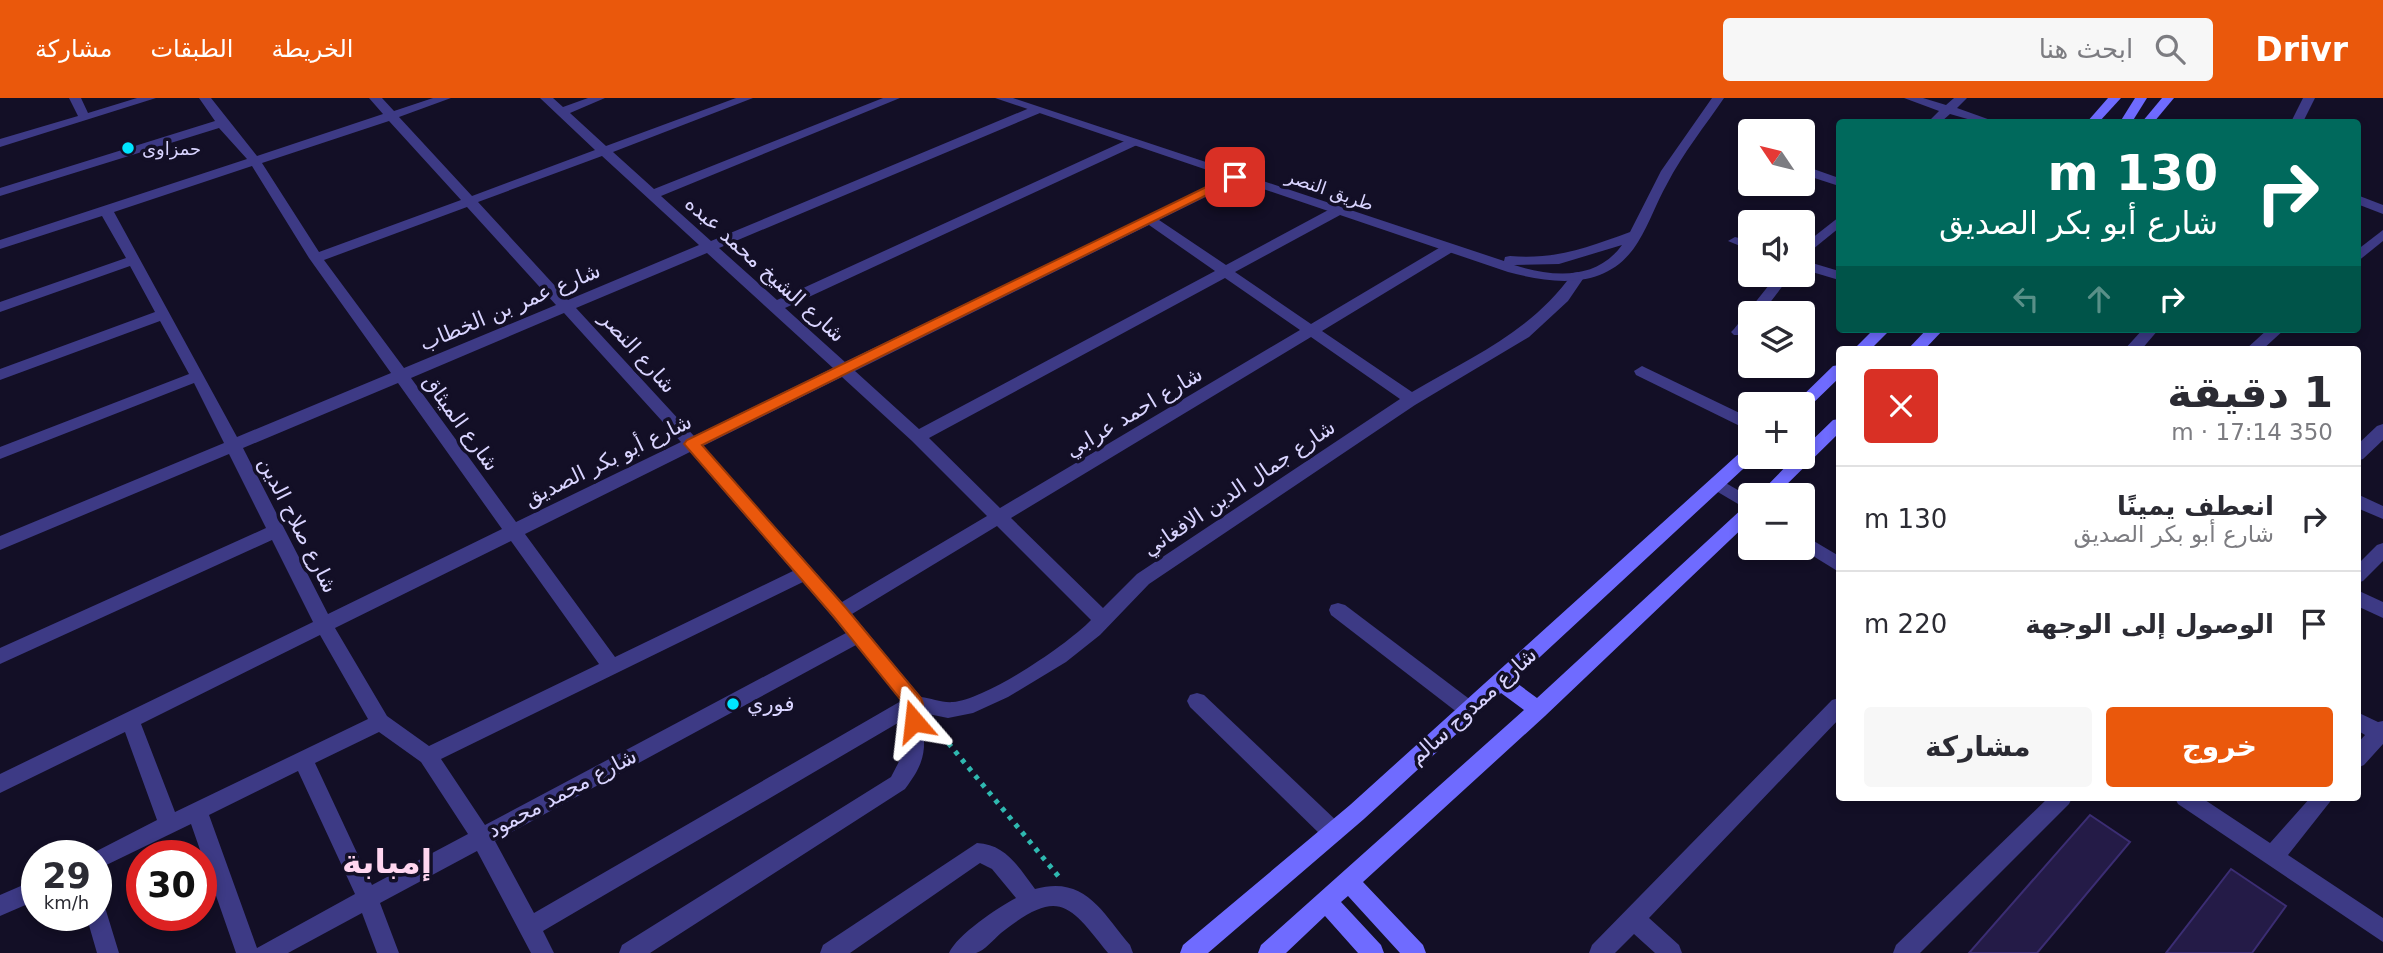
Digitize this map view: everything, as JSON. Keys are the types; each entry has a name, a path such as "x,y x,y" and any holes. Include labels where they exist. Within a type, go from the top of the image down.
{"main road":[{"path":"2096,119 2115,98"},
{"path":"2128,119 2141,98"},
{"path":"2150,119 2168,98"},
{"path":"1865,346 1880,333"},
{"path":"1919,346 1932,333"},
{"path":"1815,392 1836,373"},
{"path":"1778,483 1836,427"},
{"name":"شارع ممدوح سالم","path":"1191,953 1333,832 1738,464"},
{"path":"1269,953 1538,710 1738,522"},
{"path":"1500,681 1538,710"},
{"path":"1349,881 1415,953"},
{"path":"1326,901 1373,953"}],"street":[{"path":"75,98 85,118"},
{"path":"0,143 150,98"},
{"name":"شارع الميثاق","path":"205,98 255,161 316,258 612,668"},
{"name":"شارع النصر","path":"375,98 692,444 840,612 915,704"},
{"path":"0,245 445,98"},
{"name":"شارع الشيخ محمد عبده","path":"546,98 918,438 1103,620"},
{"path":"561,111 599,98"},
{"path":"316,258 747,98"},
{"path":"652,195 894,98"},
{"name":"طريق النصر","path":"1001,98 1449,248"},
{"path":"1449,248 1529,274 1578,276 1593,273 1616,261 1634,234 1666,174 1718,98"},
{"path":"1910,98 1980,119"},
{"path":"1938,119 1961,98"},
{"path":"2293,98 2309,100 2299,119"},
{"name":"شارع عمر بن الخطاب","path":"0,544 1036,110"},
{"path":"0,192 222,122"},
{"path":"775,307 1133,142"},
{"path":"1815,174 1836,181"},
{"name":"شارع أبو بكر الصديق","path":"0,784 1235,177"},
{"path":"2361,201 2383,209"},
{"name":"شارع صلاح الدين","path":"106,210 198,376 324,625 380,722 428,756 481,836 543,953"},
{"path":"918,438 1337,211"},
{"path":"1149,219 1411,399"},
{"path":"1815,242 1836,224"},
{"path":"1449,248 1544,263 1571,259 1634,234"},
{"path":"2361,254 2383,234"},
{"name":"شارع احمد عرابي","path":"840,612 1449,248"},
{"path":"0,307 134,260"},
{"path":"1815,268 1836,275"},
{"name":"شارع جمال الدين الافغاني","path":"915,704 953,710 973,705 1069,650 1143,579 1411,399 1523,335 1547,317 1566,297 1578,276"},
{"path":"1763,301 1775,287"},
{"path":"0,375 164,314"},
{"path":"2136,346 2147,333"},
{"path":"2258,346 2272,333"},
{"path":"1642,371 1738,419"},
{"path":"0,453 198,376"},
{"path":"2361,451 2383,430"},
{"path":"1717,484 1738,497"},
{"path":"2361,502 2383,513"},
{"path":"0,656 277,531"},
{"path":"1815,549 1836,563"},
{"path":"2361,572 2383,550"},
{"path":"428,756 806,573"},
{"path":"2361,599 2383,611"},
{"path":"1338,610 1469,710"},
{"name":"شارع محمد محمود","path":"266,953 859,635"},
{"path":"1198,701 1333,832"},
{"path":"530,928 915,704"},
{"path":"630,953 898,783 907,772 915,748 912,716 915,704"},
{"path":"1600,953 1836,709"},
{"path":"130,720 169,825"},
{"path":"112,852 380,722"},
{"path":"2361,722 2382,733 2361,755"},
{"path":"304,761 368,897 388,953"},
{"path":"1910,951 2059,801"},
{"path":"2190,801 2383,931"},
{"path":"2273,856 2320,801"},
{"path":"197,812 247,953"},
{"path":"831,953 977,853 984,852 995,857 1030,900"},
{"path":"960,953 1030,900 1055,895 1079,902 1122,953"},
{"path":"0,906 21,896"},
{"path":"1634,919 1671,953"},
{"path":"102,931 108,953"}],"path":[{"path":"957,754 1045,860"}],"building":[{"path":"2090,815 2130,842 2037,953 1969,953"},
{"path":"2231,869 2286,906 2252,953 2166,953"}],"place":[{"name":"حمزاوى","path":"128,148"},
{"name":"فوري","path":"733,704"}],"district":[{"name":"إمبابة","path":"387,861"}],"route":[{"path":"914,721 912,710 915,703 840,612 692,444 1235,177"}]}
